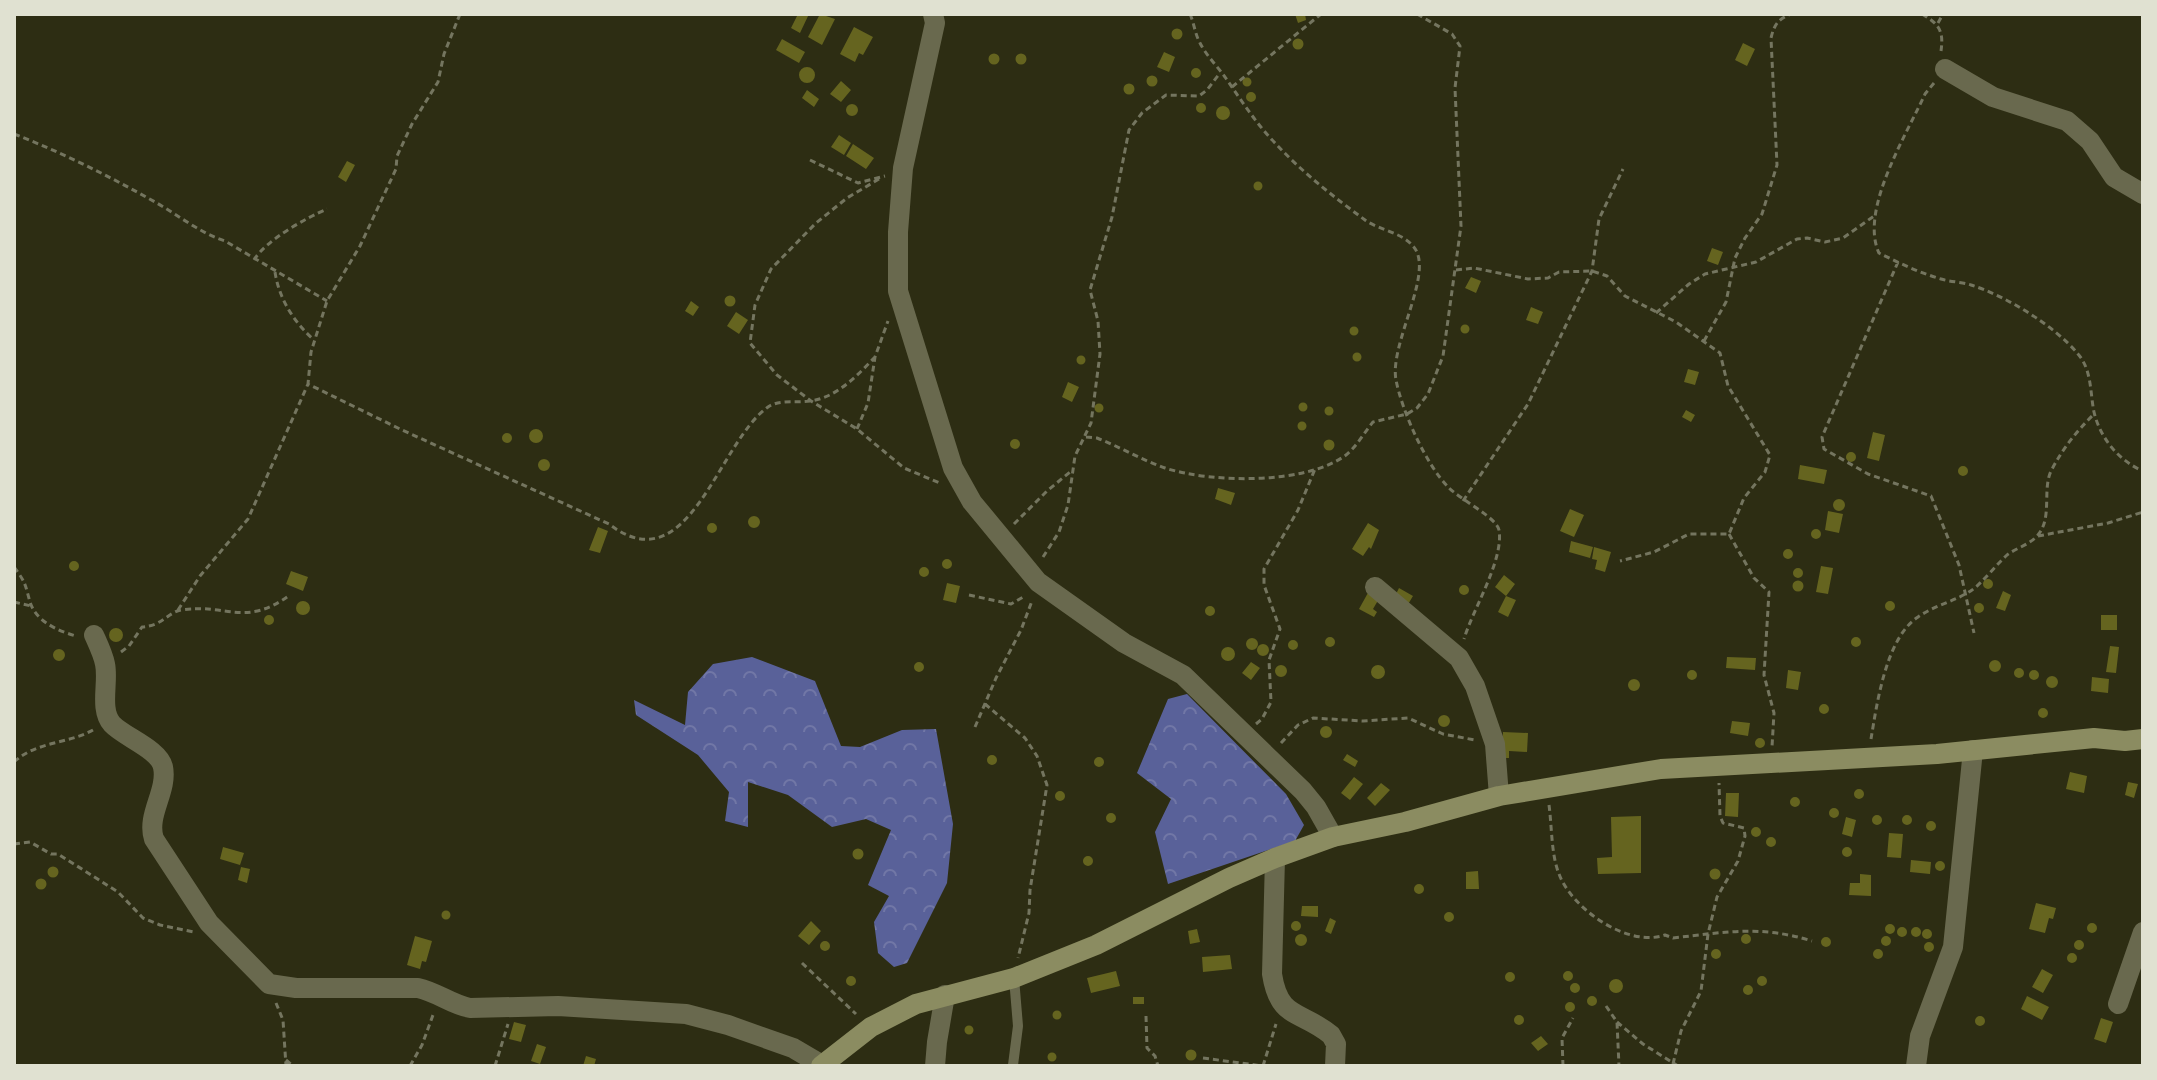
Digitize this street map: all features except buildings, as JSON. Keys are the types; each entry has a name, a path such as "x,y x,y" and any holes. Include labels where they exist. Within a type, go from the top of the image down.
{"street":[{"path":"933,14 935,23 903,168 898,291 953,468 997,534 1034,577 1124,643 1183,675 1316,807 1333,837"},
{"path":"1945,69 1993,97 2067,121 2090,141 2114,177 2143,194"},
{"path":"1375,587 1459,658 1475,686 1495,744 1499,796"},
{"path":"94,635 105,664 107,715 118,729 155,755 164,770 151,825 152,834 209,923 265,981 275,987 418,988 465,1007 558,1006 686,1014 793,1048 821,1065 871,1027 916,1004 1014,978 1096,945 1275,858 1333,837 1405,822 1499,796 1661,769 1867,758 2094,738 2143,739"},
{"path":"1916,1066 1920,1036 1953,947 1973,750"},
{"path":"1275,858 1272,974 1275,992 1282,1005 1331,1035 1336,1044 1335,1066"},
{"path":"2118,1004 2143,932"},
{"path":"935,1066 945,995"}],"lane":[{"path":"1013,1065 1018,1026 1014,978"}],"path":[{"path":"105,664 129,646 142,627 155,626 178,610 200,576 248,519 308,384 310,361 327,301 360,246 396,169 397,156 412,124 438,82 444,54 460,14"},
{"path":"1190,14 1199,42 1276,145 1367,222 1412,244 1418,253 1421,265 1419,277 1394,358 1396,380 1407,414 1426,455 1447,487 1463,501 1495,520 1499,526 1491,574 1469,623 1459,658"},
{"path":"1232,87 1244,74 1321,14"},
{"path":"1086,437 1097,438 1164,467 1196,476 1281,477 1301,474 1342,458 1354,449 1373,422 1407,414 1417,408 1428,394 1443,356 1461,226 1455,88 1460,46 1452,34 1417,14"},
{"path":"1704,341 1717,323 1726,302 1735,258 1762,214 1777,165 1771,38 1773,28 1781,18 1791,14"},
{"path":"1922,14 1938,23 1943,36 1941,52 1945,69 1925,94 1886,180 1874,216 1874,241 1879,253 1941,279 1970,284 2017,304 2044,325 2080,355 2090,380 2094,414 2113,451 2129,465 2143,471"},
{"path":"1938,23 1943,14"},
{"path":"969,595 1011,604 1019,602 1059,532 1068,505 1075,456 1091,423 1100,354 1098,321 1090,290 1112,217 1129,130 1142,113 1166,95 1199,96 1221,72"},
{"path":"14,134 74,158 327,301"},
{"path":"810,160 858,183 879,179"},
{"path":"903,168 847,198 816,223 771,269 755,305 750,343 777,375 811,401 857,429 904,468 968,494"},
{"path":"1463,501 1528,404 1592,271 1599,219 1623,169"},
{"path":"254,260 262,248 302,220 327,209"},
{"path":"1656,313 1705,274 1756,262 1797,239 1825,242 1843,238 1874,216"},
{"path":"1898,262 1822,437 1824,449 1868,474 1931,496 1959,565 1974,633"},
{"path":"1455,270 1474,268 1528,279 1548,278 1559,272 1592,271 1607,276 1625,296 1676,322 1720,353 1728,386 1770,455 1765,472 1744,498 1729,534"},
{"path":"275,272 277,285 296,324 316,341"},
{"path":"857,429 868,403 875,357 898,291"},
{"path":"308,384 609,524 632,539 645,541 665,535 695,512 725,460 759,414 772,404 826,397 850,382 875,357"},
{"path":"2037,536 2043,527 2050,473 2062,456 2066,442 2094,414"},
{"path":"1244,734 1262,719 1271,702 1269,660 1280,629 1264,585 1264,569 1298,510 1316,467"},
{"path":"997,534 1013,526 1072,470"},
{"path":"1867,758 1881,687 1894,647 1904,629 1931,608 1972,590 2014,549 2037,536 2108,523 2143,512"},
{"path":"1620,561 1654,552 1689,534 1729,534"},
{"path":"1729,534 1754,578 1769,592 1764,675 1774,713 1771,762"},
{"path":"14,567 27,584 31,606"},
{"path":"975,727 1021,630 1034,577"},
{"path":"178,610 254,613 274,607 290,595"},
{"path":"14,602 31,606 54,630 77,636 94,635"},
{"path":"985,704 1025,738 1037,756 1047,785 1029,913 1014,978"},
{"path":"14,762 32,750 82,736 107,715"},
{"path":"1268,757 1298,725 1313,718 1363,721 1408,718 1443,734 1495,744"},
{"path":"1606,1006 1617,1022 1643,1044 1676,1065 1681,1031 1701,991 1708,934 1717,897 1738,861 1745,836 1744,828 1723,823 1720,816 1719,766"},
{"path":"1546,786 1559,874 1584,910 1614,929 1651,940 1665,935 1673,938 1747,929 1784,932 1812,941"},
{"path":"14,844 30,842 51,854 58,854 118,892 143,918 160,925 221,937"},
{"path":"802,963 871,1027"},
{"path":"275,987 276,1004 283,1020 286,1066"},
{"path":"410,1066 422,1045 440,995"},
{"path":"1203,1058 1263,1066 1282,1005"},
{"path":"495,1066 514,1007"},
{"path":"1146,1016 1147,1048 1158,1066"},
{"path":"1563,1066 1562,1038 1573,1018"},
{"path":"1617,1022 1619,1066"},
{"path":"286,1060 293,1066"}],"green space":[{"path":"752,657 815,681 841,746 860,747 902,730 936,729 953,824 947,883 907,963 894,967 878,953 874,922 889,896 868,885 891,830 866,819 832,827 788,795 748,782 748,827 725,821 729,792 698,755 636,715 634,700 685,725 688,692 713,664"},
{"path":"1187,694 1286,794 1304,825 1295,841 1168,884 1155,832 1171,799 1137,773 1168,699"}]}
